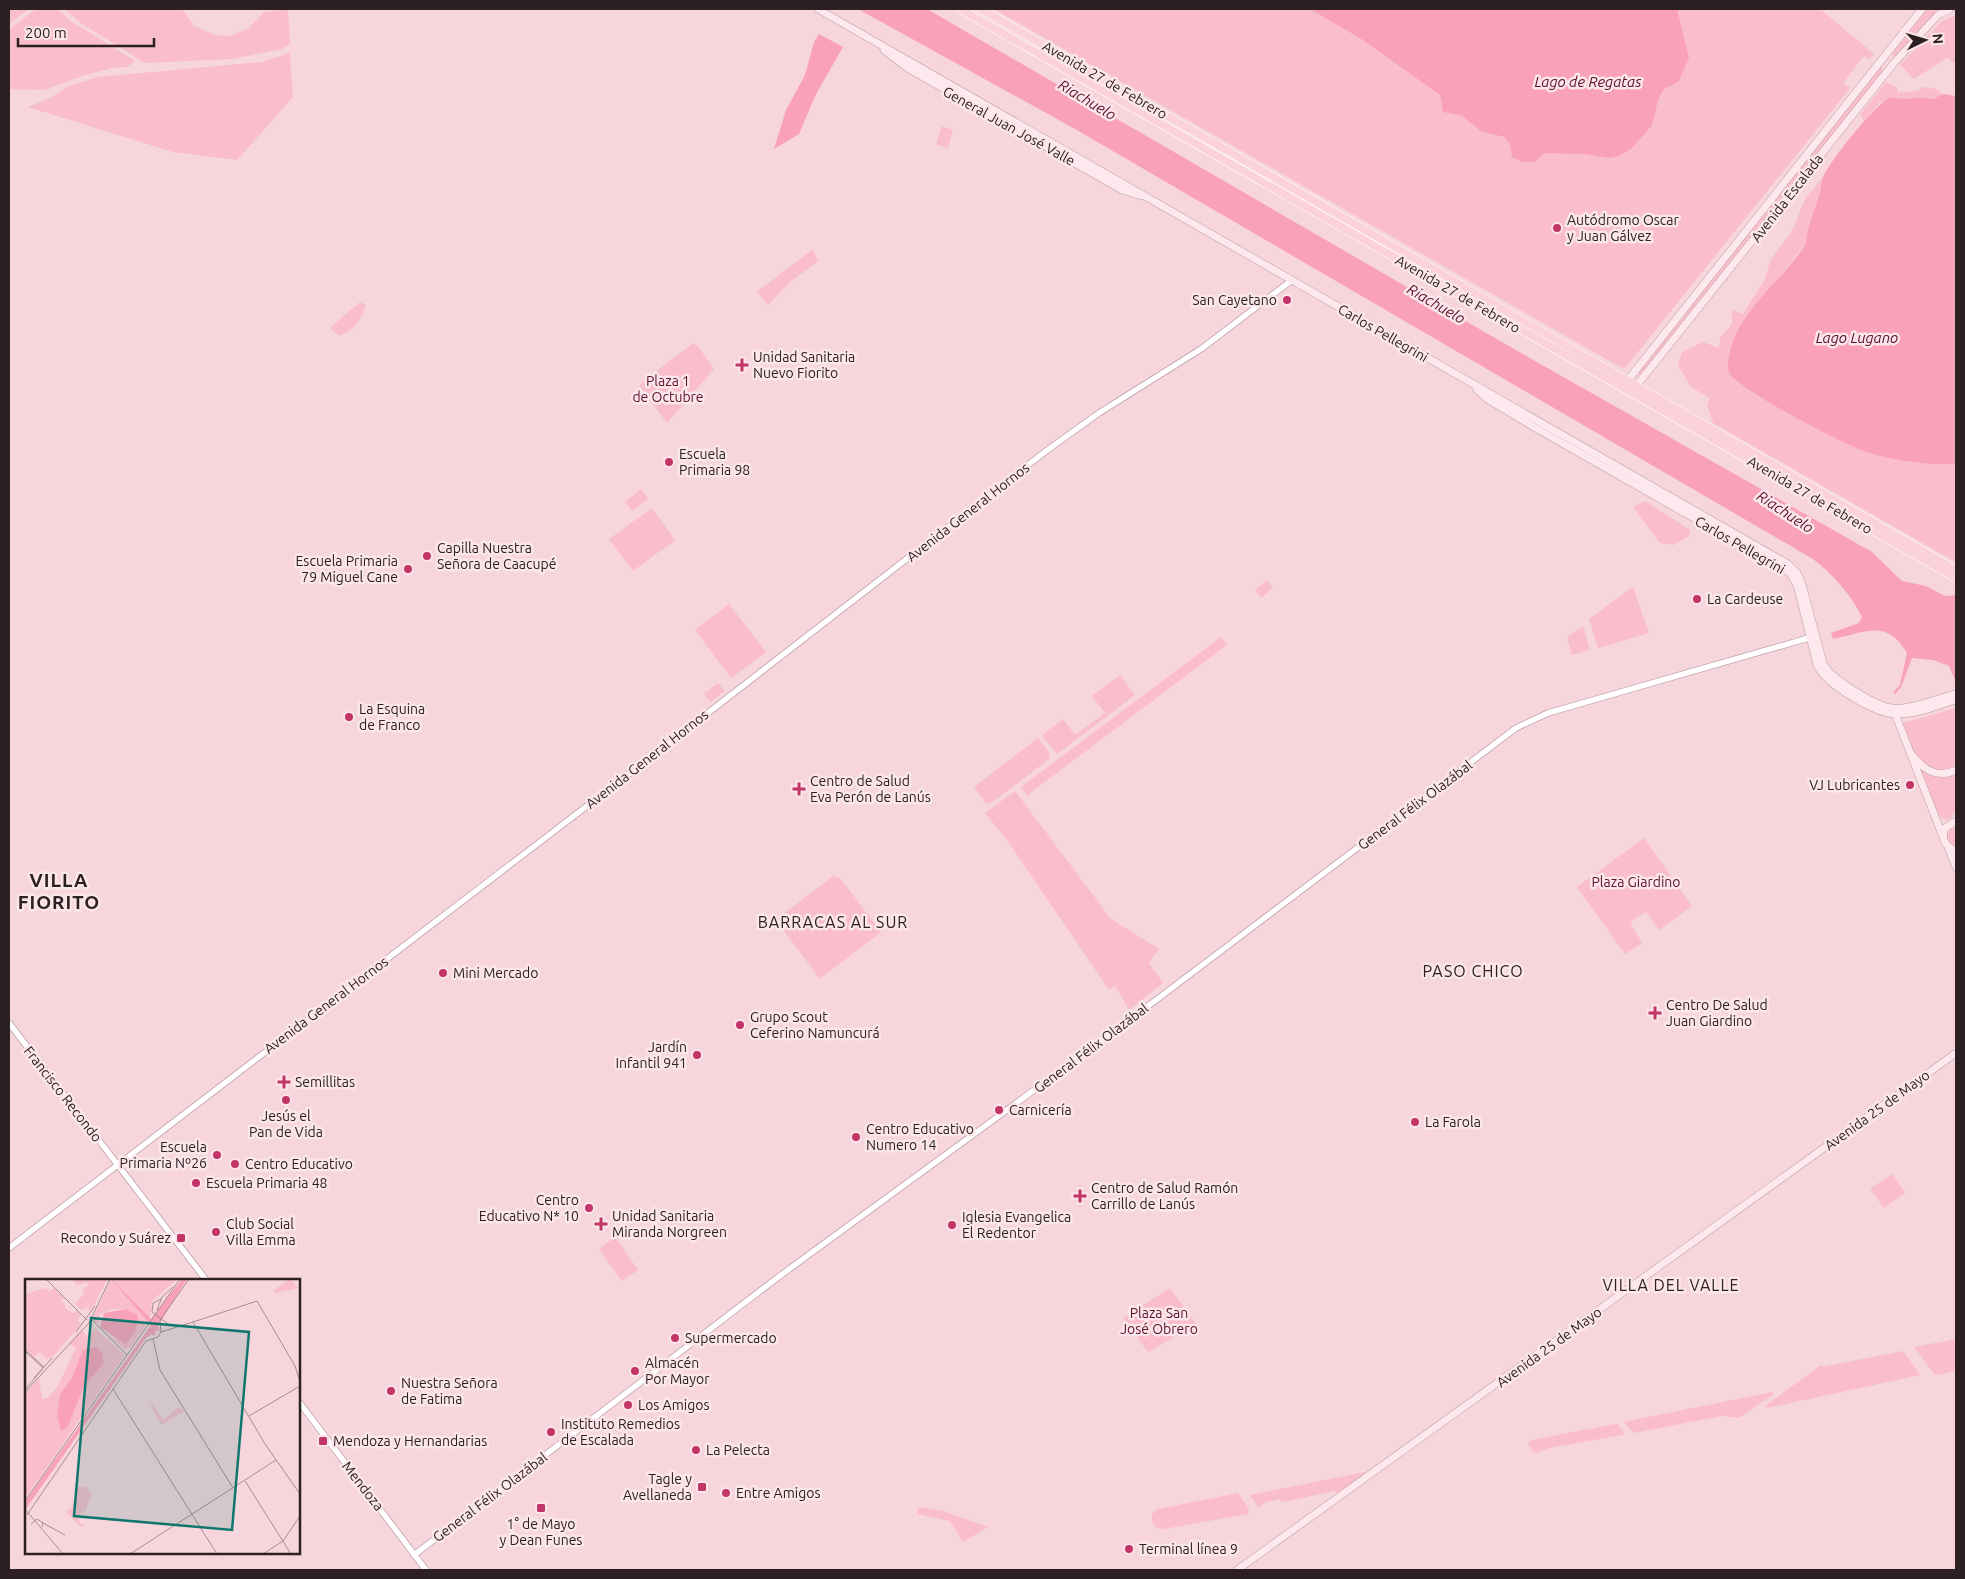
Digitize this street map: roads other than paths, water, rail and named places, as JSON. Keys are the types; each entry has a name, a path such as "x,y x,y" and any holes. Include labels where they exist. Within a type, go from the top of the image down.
{"main road":[{"name":"General Juan José Valle","path":"818,9 1292,280"},
{"name":"Avenida 27 de Febrero","path":"960,9 1956,578"},
{"name":"Avenida 27 de Febrero","path":"981,9 1956,570"},
{"name":"Avenida Escalada","path":"1622,388 1922,9"},
{"name":"Avenida Escalada","path":"1630,393 1894,63 1938,16 1950,9"},
{"path":"1886,56 1894,63"},
{"name":"Carlos Pellegrini","path":"1292,280 1788,564 1797,573 1802,584 1817,665 1825,678 1878,710 1894,711"},
{"path":"1894,711 1956,694"},
{"path":"1894,711 1956,700"},
{"path":"1894,711 1906,746 1956,867"},
{"path":"1906,746 1928,770 1943,774 1956,770"},
{"path":"1931,808 1940,817 1955,820"},
{"path":"1943,837 1945,828 1955,820"},
{"path":"1948,847 1956,851"},
{"name":"Avenida 25 de Mayo","path":"1238,1570 1956,1053"}],"street":[{"name":"Avenida General Hornos","path":"9,1248 651,757 1046,451 1099,413 1201,349 1292,280"},
{"name":"General Félix Olazábal","path":"414,1555 780,1275 1119,1028 1520,725 1548,714 1812,637"},
{"name":"Francisco Recondo","path":"9,1023 118,1165"},
{"path":"118,1165 205,1279"},
{"name":"Mendoza","path":"300,1403 426,1570"}],"water":[{"name":"Riachuelo","path":"858,9 927,9 1507,345 1872,552 1902,581 1926,586 1945,596 1956,595 1956,682 1949,666 1933,660 1912,658 1901,687 1894,695 1894,691 1900,685 1907,653 1891,635 1883,632 1865,632 1833,639 1831,633 1859,623 1862,617 1841,585 1813,559 1075,129"},
{"name":"Lago de Regatas","path":"1310,9 1677,9 1689,58 1678,82 1664,89 1658,100 1652,125 1631,149 1619,156 1609,158 1586,154 1544,153 1535,162 1523,162 1512,157 1510,144 1504,137 1481,131 1461,115 1443,112 1440,95 1363,40"},
{"path":"819,34 843,47 816,94 799,134 774,149 786,110 805,75 814,42"},
{"name":"Lago Lugano","path":"1942,94 1956,96 1956,464 1934,464 1902,460 1869,453 1856,448 1774,405 1739,383 1728,370 1729,356 1741,324 1806,244 1809,225 1820,193 1823,177 1844,146 1874,111 1890,97 1934,99"}],"place":[{"name":"Autódromo Oscar y Juan Gálvez","path":"1557,228"},
{"name":"San Cayetano","path":"1287,300"},
{"name":"Unidad Sanitaria Nuevo Fiorito","path":"742,365"},
{"name":"Escuela Primaria 98","path":"669,462"},
{"name":"Capilla Nuestra Señora de Caacupé","path":"427,556"},
{"name":"Escuela Primaria 79 Miguel Cane","path":"408,569"},
{"name":"La Cardeuse","path":"1697,599"},
{"name":"La Esquina de Franco","path":"349,717"},
{"name":"VJ Lubricantes","path":"1910,785"},
{"name":"Centro de Salud Eva Perón de Lanús","path":"799,789"},
{"name":"Mini Mercado","path":"443,973"},
{"name":"Centro De Salud Juan Giardino","path":"1655,1013"},
{"name":"Grupo Scout Ceferino Namuncurá","path":"740,1025"},
{"name":"Jardín Infantil 941","path":"697,1055"},
{"name":"Semillitas","path":"284,1082"},
{"name":"Jesús el Pan de Vida","path":"286,1100"},
{"name":"Carnicería","path":"999,1110"},
{"name":"La Farola","path":"1415,1122"},
{"name":"Centro Educativo Numero 14","path":"856,1137"},
{"name":"Escuela Primaria Nº26","path":"217,1155"},
{"name":"Centro Educativo","path":"235,1164"},
{"name":"Escuela Primaria 48","path":"196,1183"},
{"name":"Centro de Salud Ramón Carrillo de Lanús","path":"1080,1196"},
{"name":"Centro Educativo N* 10","path":"589,1208"},
{"name":"Unidad Sanitaria Miranda Norgreen","path":"601,1224"},
{"name":"Iglesia Evangelica El Redentor","path":"952,1225"},
{"name":"Club Social Villa Emma","path":"216,1232"},
{"name":"Recondo y Suárez","path":"181,1238"},
{"name":"Supermercado","path":"675,1338"},
{"name":"Almacén Por Mayor","path":"635,1371"},
{"name":"Nuestra Señora de Fatima","path":"391,1391"},
{"name":"Los Amigos","path":"628,1405"},
{"name":"Instituto Remedios de Escalada","path":"551,1432"},
{"name":"Mendoza y Hernandarias","path":"323,1441"},
{"name":"La Pelecta","path":"696,1450"},
{"name":"Tagle y Avellaneda","path":"702,1487"},
{"name":"Entre Amigos","path":"726,1493"},
{"name":"1° de Mayo y Dean Funes","path":"541,1508"},
{"name":"Terminal línea 9","path":"1129,1549"}],"district":[{"name":"VILLA FIORITO","path":"59,891"},
{"name":"BARRACAS AL SUR","path":"833,922"},
{"name":"PASO CHICO","path":"1473,971"},
{"name":"VILLA DEL VALLE","path":"1671,1285"}],"park label":[{"name":"Plaza 1 de Octubre","path":"668,390"},
{"name":"Plaza Giardino","path":"1636,882"},
{"name":"Plaza San José Obrero","path":"1159,1322"}]}
